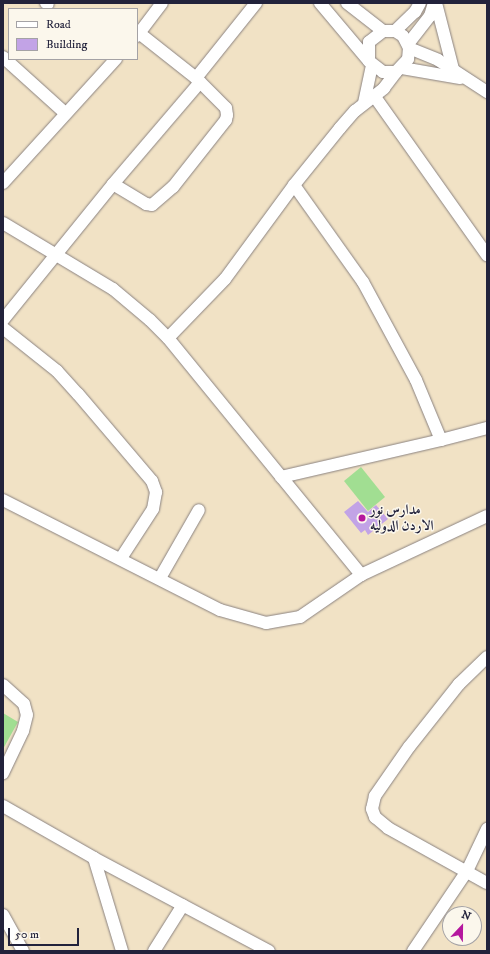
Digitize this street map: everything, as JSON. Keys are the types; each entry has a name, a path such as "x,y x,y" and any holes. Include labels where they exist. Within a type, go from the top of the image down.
{"street":[{"path":"112,184 146,204 152,205 173,187 226,120 226,108 198,80 138,35 162,3"},
{"path":"3,320 198,80 256,3"},
{"path":"320,3 370,63 383,72 399,70 438,72 467,80"},
{"path":"347,3 383,31"},
{"path":"395,31 415,12 420,3"},
{"path":"168,338 225,279 294,185 364,103 376,97 408,59 409,46 430,16 435,3"},
{"path":"435,3 453,69"},
{"path":"364,103 370,63 368,42 383,31 395,31 403,36 409,46 453,69 467,80 487,92"},
{"path":"3,57 65,113"},
{"path":"3,183 65,113 115,60"},
{"path":"376,97 487,255"},
{"path":"294,185 363,282 416,380 441,440"},
{"path":"3,223 121,295 168,338 361,575"},
{"path":"3,328 57,371 152,481 156,492 153,509 122,558"},
{"path":"281,477 487,428"},
{"path":"3,500 122,558 220,610 266,623 300,617 361,575 487,516"},
{"path":"160,578 199,510"},
{"path":"487,657 459,684 409,747 372,803 375,817 388,828 487,882"},
{"path":"3,685 24,704 26,715 23,731 3,773"},
{"path":"3,806 94,858 268,951"},
{"path":"413,951 467,871 487,829"},
{"path":"94,858 122,951"},
{"path":"154,951 183,905"},
{"path":"3,915 23,951"}],"green space":[{"path":"361,467 385,497 368,511 344,481"},
{"path":"3,713 18,722 3,749"}],"building":[{"path":"358,501 368,512 376,505 388,519 368,535 365,530 361,533 344,512"}],"place":[{"name":"مدارس نور الاردن الدوليه","path":"362,518"}]}
